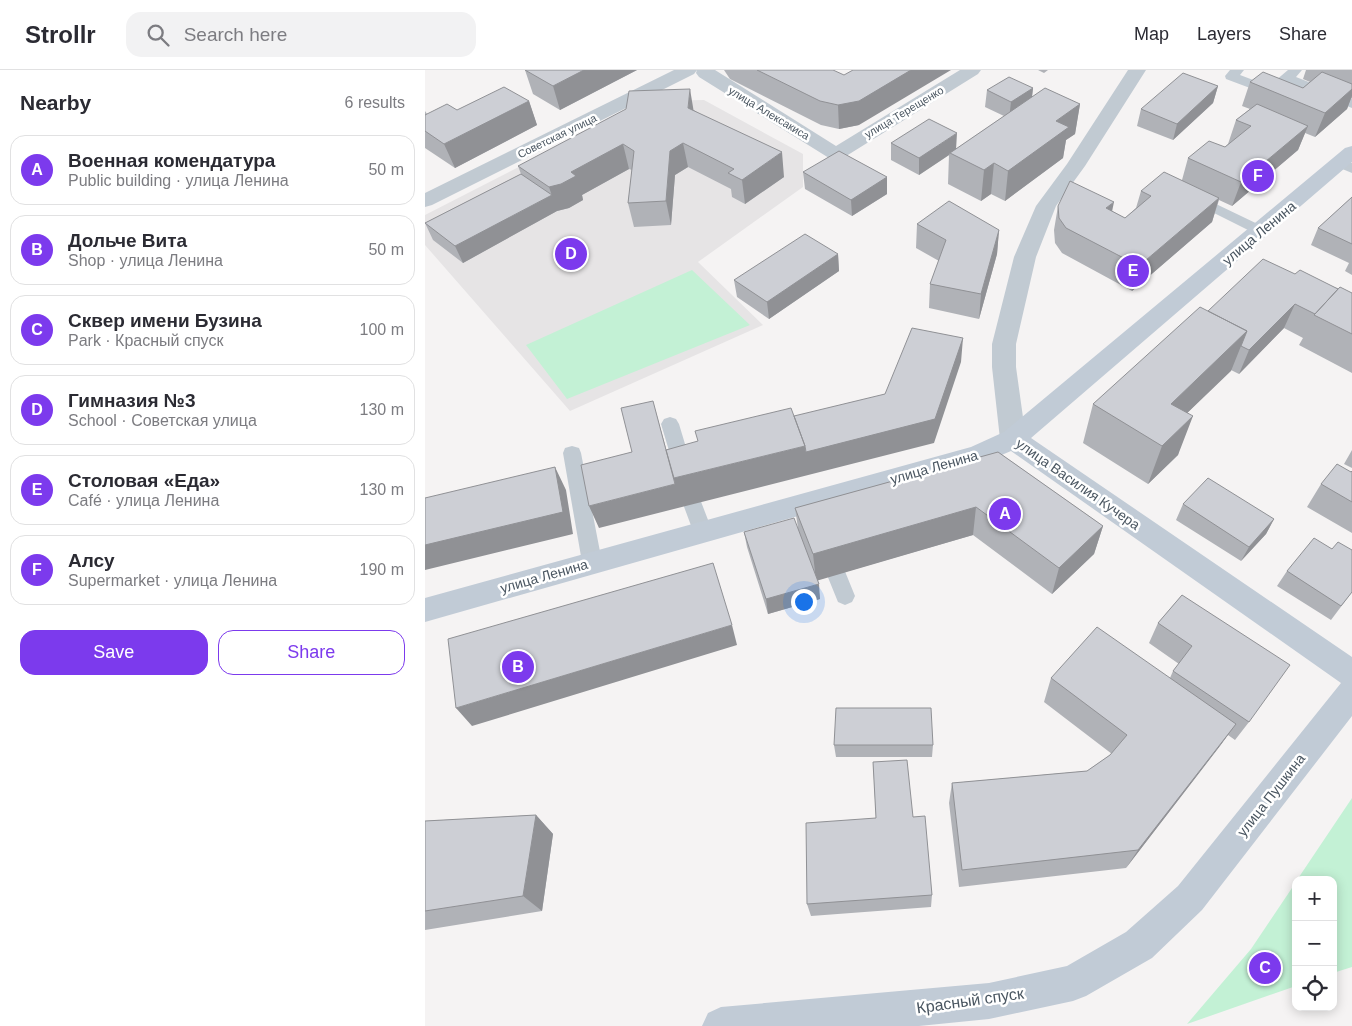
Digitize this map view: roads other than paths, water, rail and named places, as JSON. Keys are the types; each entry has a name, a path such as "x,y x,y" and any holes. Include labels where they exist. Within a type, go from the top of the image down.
{"main road":[{"name":"улица Ленина","path":"425,610 592,562 715,530 812,512 978,455 1013,439 1261,231 1348,162"},
{"name":"улица Василия Кучера","path":"1013,439 1352,674"},
{"name":"улица Пушкина","path":"1190,898 1352,692"},
{"name":"Красный спуск","path":"721,1026 989,1001 1073,983 1139,945 1190,898"}],"street":[{"name":"Советская улица","path":"425,201 688,70"},
{"name":"улица Алексакиса","path":"706,70 705,73 836,154"},
{"name":"улица Терещенко","path":"836,154 972,70"},
{"name":"улица Василия Кучера","path":"1013,439 1004,344 1025,257 1047,206 1137,70"}],"lane":[{"path":"1238,70 1231,76 1271,91 1292,74 1352,104"},
{"path":"1178,190 1261,231"},
{"path":"670,424 685,476"},
{"path":"572,453 592,562"},
{"path":"693,504 715,530"},
{"path":"837,574 845,596"}],"place":[{"name":"Алсу","path":"1258,176"},
{"name":"Гимназия №3","path":"571,254"},
{"name":"Столовая «Еда»","path":"1133,271"},
{"name":"Военная комендатура","path":"1005,514"},
{"name":"Дольче Вита","path":"518,667"},
{"name":"Сквер имени Бузина","path":"1265,968"}]}
